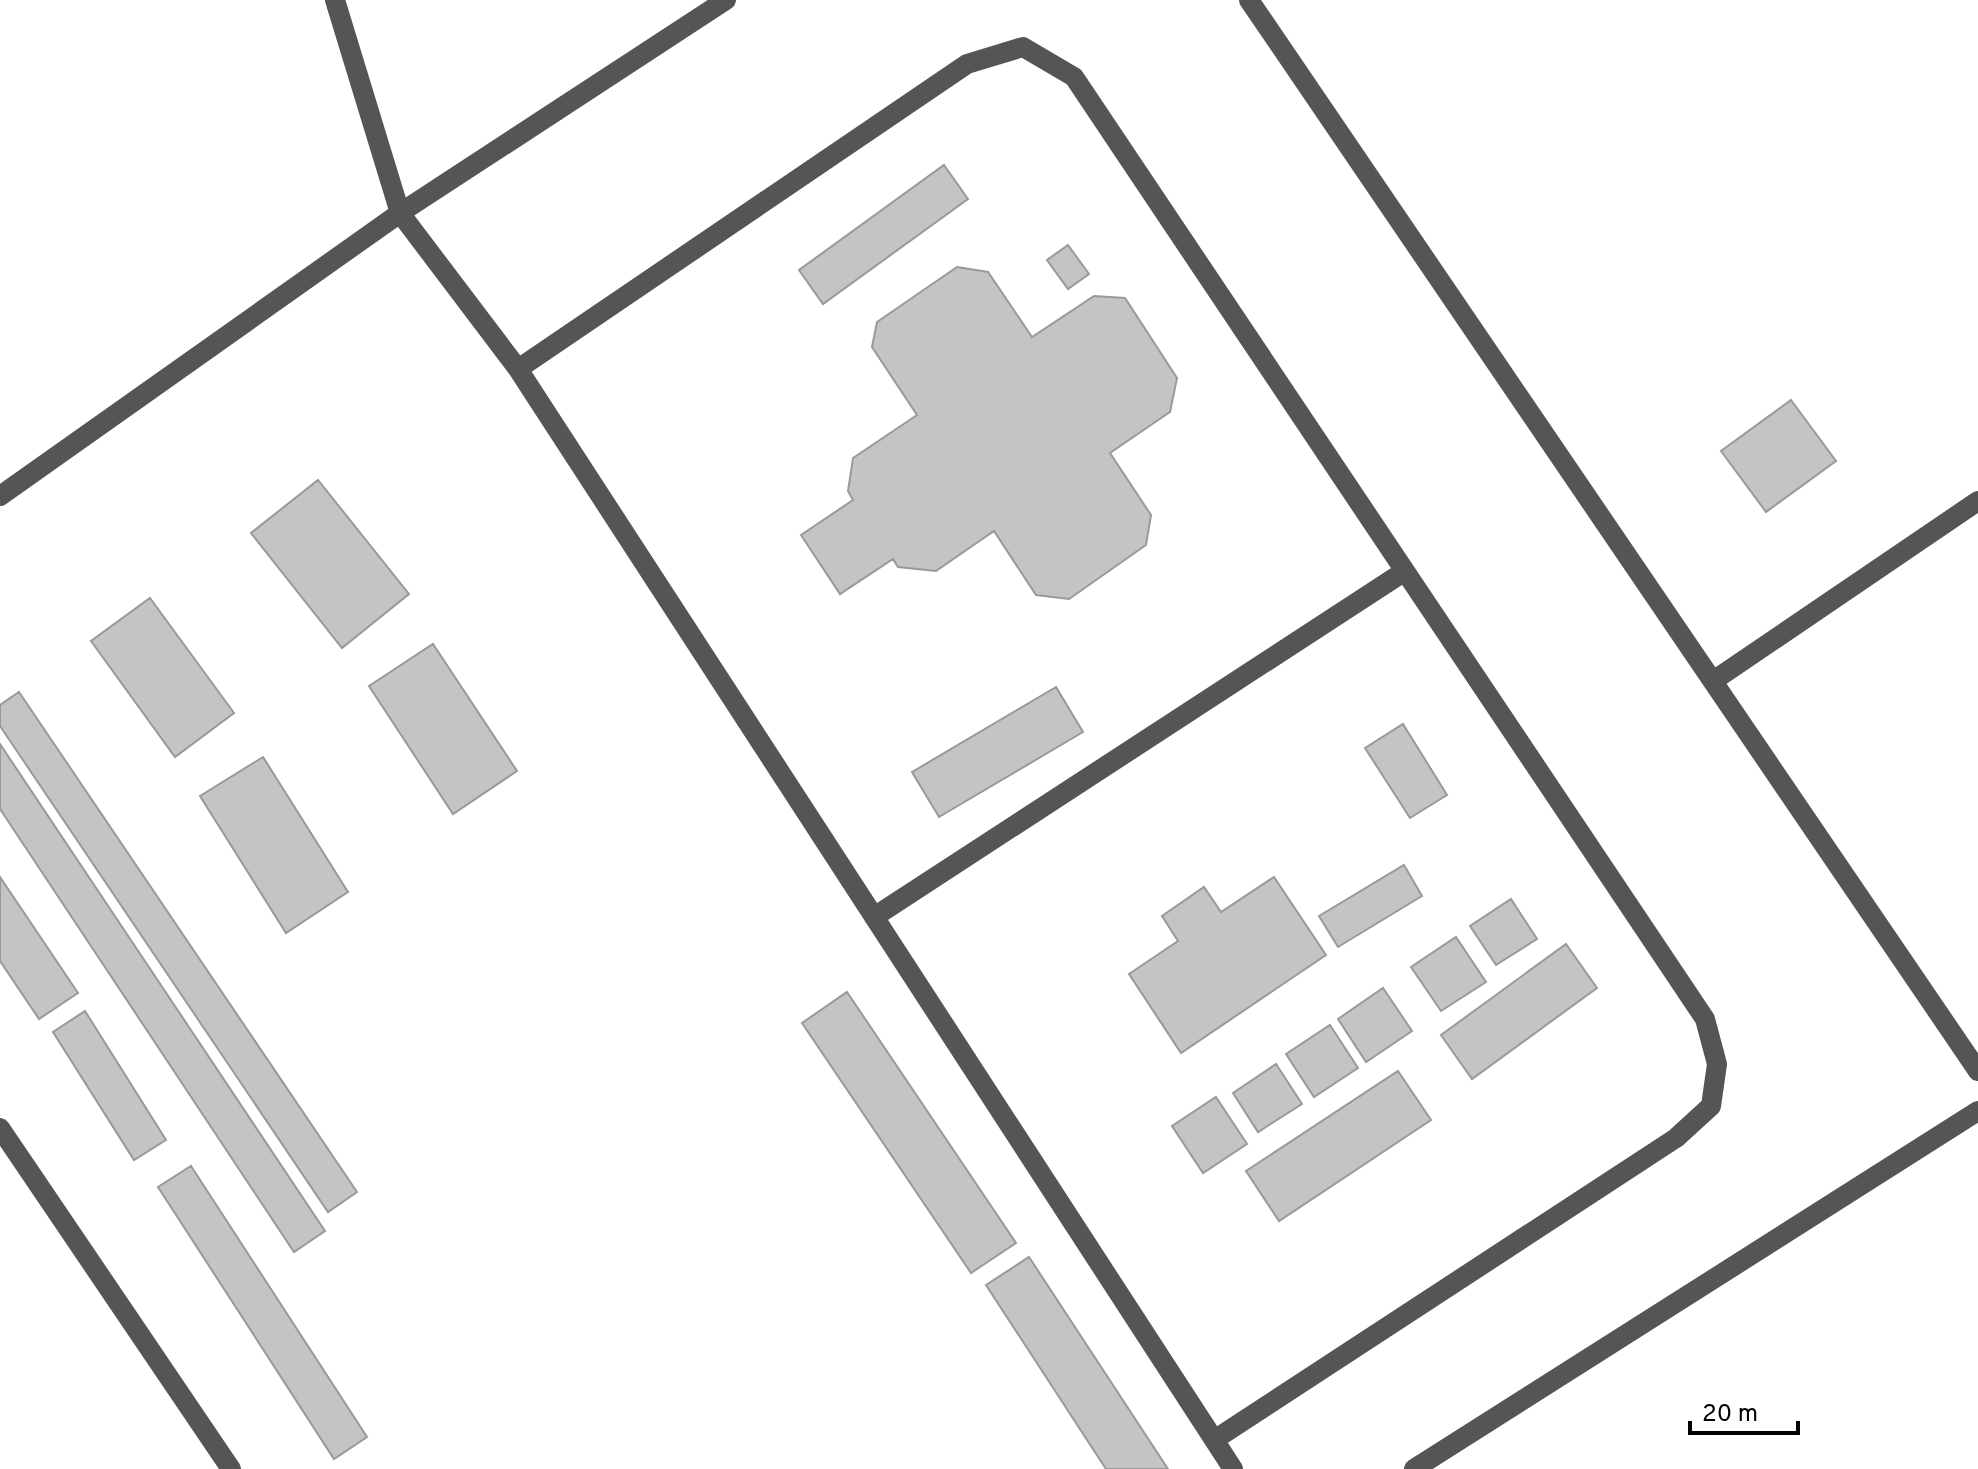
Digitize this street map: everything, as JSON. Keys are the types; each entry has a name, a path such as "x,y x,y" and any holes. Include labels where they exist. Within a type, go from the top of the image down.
{"street":[{"path":"335,0 400,213 518,369 1233,1469"},
{"path":"0,496 400,213 726,0"},
{"path":"1249,0 1978,1071"},
{"path":"518,369 967,64 1023,47 1074,77 1705,1019 1717,1064 1711,1106 1676,1138 1214,1440"},
{"path":"1713,681 1978,501"},
{"path":"874,917 1405,571"},
{"path":"1414,1469 1978,1111"},
{"path":"0,1128 231,1469"}],"building":[{"path":"944,165 968,199 823,304 799,270"},
{"path":"1068,245 1089,274 1068,289 1047,260"},
{"path":"957,267 988,272 1032,337 1094,296 1125,298 1177,378 1170,412 1110,453 1151,515 1146,545 1069,599 1036,595 994,531 936,571 898,567 893,559 840,594 801,535 853,500 848,491 853,458 917,415 872,347 877,322"},
{"path":"1791,400 1836,461 1766,512 1721,451"},
{"path":"318,480 409,594 342,648 251,533"},
{"path":"150,598 234,713 175,757 91,641"},
{"path":"433,644 517,771 453,814 369,686"},
{"path":"1056,687 1083,732 939,817 912,772"},
{"path":"19,692 357,1192 328,1212 0,726 0,705"},
{"path":"1403,724 1447,795 1410,818 1365,748"},
{"path":"0,744 325,1231 294,1252 0,809"},
{"path":"263,757 348,892 286,933 200,796"},
{"path":"1404,865 1422,896 1338,947 1319,916"},
{"path":"0,877 78,993 39,1019 0,961"},
{"path":"1274,877 1326,955 1181,1053 1129,974 1178,941 1162,916 1204,887 1221,912"},
{"path":"1511,899 1537,939 1496,965 1470,926"},
{"path":"1456,937 1486,982 1441,1011 1411,967"},
{"path":"1566,944 1597,988 1472,1079 1441,1035"},
{"path":"1383,988 1412,1031 1366,1062 1338,1019"},
{"path":"847,992 1016,1243 971,1273 802,1023"},
{"path":"85,1011 166,1140 134,1160 53,1032"},
{"path":"1330,1025 1358,1068 1314,1097 1286,1054"},
{"path":"1276,1064 1302,1104 1258,1132 1233,1093"},
{"path":"1398,1071 1431,1120 1279,1221 1246,1171"},
{"path":"1216,1097 1247,1144 1203,1173 1172,1126"},
{"path":"191,1166 367,1437 334,1459 158,1187"},
{"path":"1029,1257 1168,1469 1106,1469 986,1285"}]}
